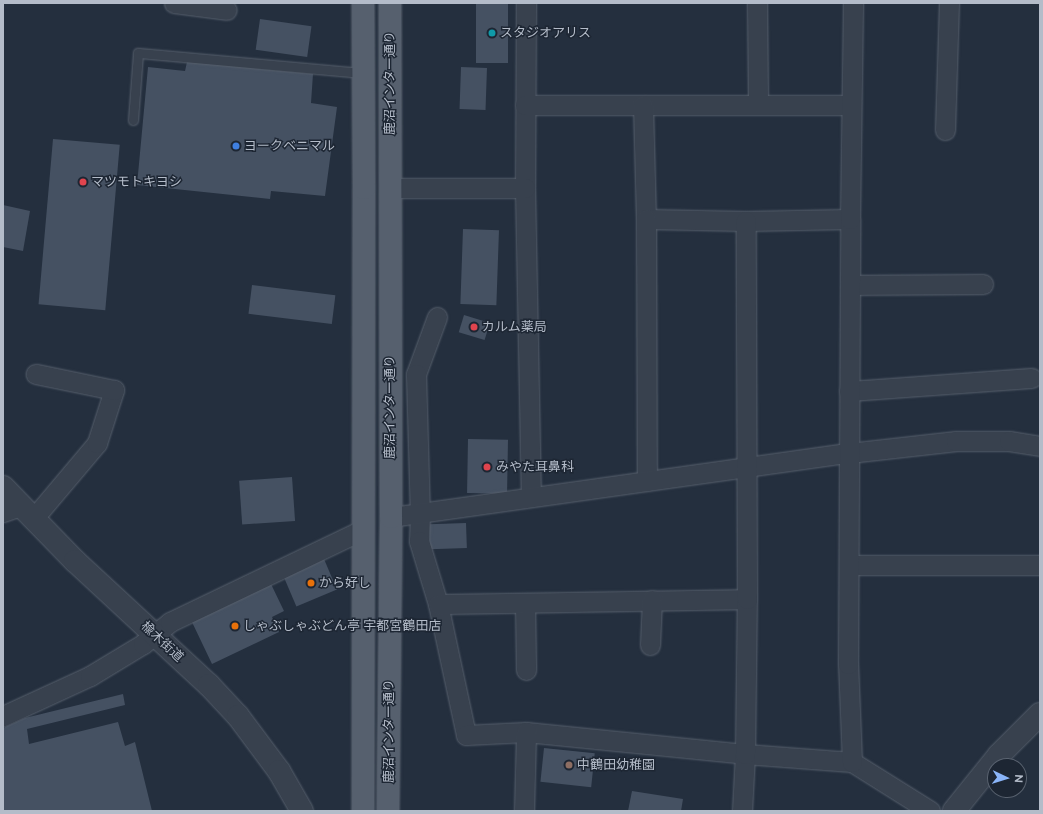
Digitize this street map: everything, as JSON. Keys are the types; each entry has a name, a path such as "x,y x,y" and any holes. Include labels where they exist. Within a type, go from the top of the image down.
{"main road":[{"name":"鹿沼インター通り","path":"363,3 363,811"},
{"name":"鹿沼インター通り","path":"388,811 391,517 390,3"}],"street":[{"path":"174,3 227,10"},
{"path":"526,3 525,188 531,497"},
{"path":"757,3 758,105"},
{"path":"852,762 848,664 850,105 853,3"},
{"path":"945,130 949,3"},
{"path":"525,105 850,105"},
{"path":"643,105 646,219 647,481"},
{"path":"390,188 525,188"},
{"path":"646,219 746,221 850,219"},
{"path":"742,811 745,754 747,599 746,221"},
{"path":"850,285 983,284"},
{"path":"437,317 416,374 420,514 419,541 438,604 466,735 526,732 745,754 852,762 930,811"},
{"path":"19,512 97,443 114,390 36,374"},
{"path":"849,391 1032,378"},
{"path":"391,517 849,453 956,441 1010,441 1040,446"},
{"name":"楡木街道","path":"3,487 19,512 209,685 238,716 279,771 302,811"},
{"path":"3,716 90,676 143,644 170,622 364,529"},
{"path":"849,565 1040,565"},
{"path":"438,604 747,599"},
{"path":"650,645 652,600"},
{"path":"525,603 526,670"},
{"path":"954,811 999,755 1040,714"},
{"path":"524,811 526,732"}],"lane":[{"path":"133,120 138,53 363,73"}],"building":[{"name":"スタジオアリス","path":"476,3 508,3 508,63 476,63"},
{"path":"260,19 311,26 307,57 256,50"},
{"name":"ヨークベニマル","path":"187,62 313,74 311,103 337,107 325,196 271,191 270,199 137,185 148,67 185,71"},
{"path":"461,67 487,68 486,110 460,109"},
{"path":"53,139 120,145 105,310 39,304"},
{"path":"3,205 30,211 23,251 3,247"},
{"path":"463,229 499,230 496,305 460,304"},
{"path":"252,285 335,295 332,324 248,314"},
{"name":"カルム薬局","path":"464,315 490,323 485,340 459,332"},
{"name":"みやた耳鼻科","path":"468,439 508,440 507,494 467,493"},
{"path":"292,477 295,521 242,525 239,481"},
{"path":"466,523 467,548 430,549 429,524"},
{"name":"から好し","path":"324,559 337,589 296,607 283,576"},
{"name":"しゃぶしゃぶどん亭 宇都宮鶴田店","path":"270,582 284,611 272,617 279,632 212,664 191,620"},
{"path":"123,694 125,705 27,729 29,744 118,722 125,746 135,742 152,811 3,811 3,728 25,718"},
{"path":"544,748 595,753 591,787 540,782"},
{"path":"632,791 683,799 681,811 628,811"}],"place":[{"name":"スタジオアリス","path":"492,33"},
{"name":"ヨークベニマル","path":"236,146"},
{"name":"マツモトキヨシ","path":"83,182"},
{"name":"カルム薬局","path":"474,327"},
{"name":"みやた耳鼻科","path":"487,467"},
{"name":"から好し","path":"311,583"},
{"name":"しゃぶしゃぶどん亭 宇都宮鶴田店","path":"235,626"},
{"name":"中鶴田幼稚園","path":"569,765"}]}
